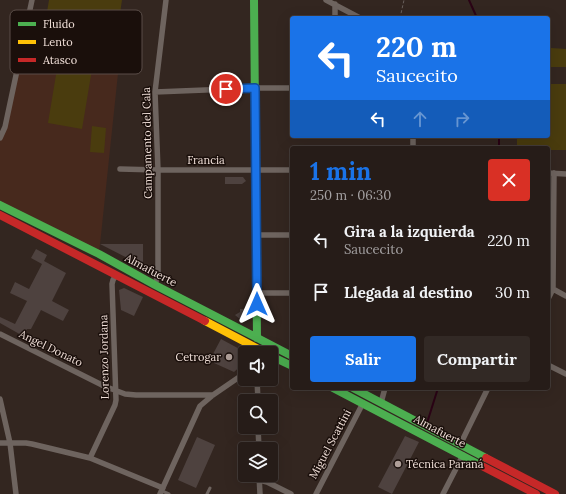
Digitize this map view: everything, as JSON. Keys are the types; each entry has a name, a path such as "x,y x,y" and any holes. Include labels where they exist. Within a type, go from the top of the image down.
{"main road":[{"path":"254,0 257,338"},
{"name":"Almafuerte","path":"0,205 99,254 155,285 290,355"},
{"name":"Almafuerte","path":"0,215 249,346"},
{"path":"278,359 290,365"},
{"name":"Almafuerte","path":"337,390 463,455 522,490 536,494"},
{"name":"Almafuerte","path":"357,390 555,494"}],"street":[{"path":"30,10 32,0"},
{"name":"Campamento del Cala","path":"155,285 158,274 158,170 155,92 166,0"},
{"path":"326,0 356,16"},
{"path":"335,4 335,16"},
{"path":"0,138 5,127 16,74"},
{"path":"155,92 290,88"},
{"name":"Francia","path":"120,169 290,170"},
{"path":"550,173 566,174"},
{"path":"550,295 553,289 554,173"},
{"path":"256,235 290,235"},
{"name":"Lorenzo Jordana","path":"90,458 116,400 112,284 116,275"},
{"path":"553,289 566,296"},
{"path":"257,292 290,293"},
{"name":"Angel Donato","path":"0,334 104,386 125,394 212,395"},
{"path":"256,346 257,338"},
{"path":"550,366 566,374"},
{"path":"0,443 32,444 90,458 162,491 200,406 212,395 238,378"},
{"path":"381,402 384,390"},
{"path":"460,445 487,390"},
{"path":"0,399 10,443 16,494"},
{"name":"Miguel Scattini","path":"316,494 363,403"},
{"path":"443,494 463,455"},
{"path":"259,482 260,494"},
{"path":"267,482 291,494"}],"lane":[{"path":"207,494 210,488"},
{"path":"162,491 169,494"}],"path":[{"path":"400,16 404,0"}],"shaded area":[{"path":"49,0 122,0 121,10 47,10"},
{"path":"551,48 566,49 566,67 550,67"},
{"path":"15,74 118,74 99,254 0,205 0,138"},
{"path":"56,74 91,74 82,129 48,123"},
{"path":"550,84 566,84 566,150 550,150 550,146 517,146 517,138 550,138"},
{"path":"92,126 106,128 104,153 90,152"}],"building":[{"path":"225,177 243,177 246,181 242,184 225,184"},
{"path":"100,244 143,244 143,266"},
{"path":"36,249 47,255 44,261 66,273 52,301 69,310 63,321 41,310 31,329 27,329 23,336 0,323 0,317 15,324 27,301 10,293 15,282 29,289 42,264 31,258"},
{"path":"124,288 143,297 134,316 121,310 119,290"},
{"path":"240,309 246,309 241,320 235,315 240,312"},
{"name":"Cetrogar","path":"221,339 238,348 238,368 234,372 214,363 213,354"},
{"name":"Técnica Paraná","path":"405,436 419,442 392,494 378,487"},
{"path":"197,437 215,445 196,488 178,480"}],"waterway":[{"path":"469,0 476,16"},
{"path":"499,138 499,146"},
{"path":"427,423 437,390"}],"traffic: fast":[{"path":"254,0 257,338"},
{"path":"0,205 99,254 155,285 290,355"},
{"path":"278,359 290,365"},
{"path":"337,390 480,465"},
{"path":"357,390 486,458"}],"traffic: slow":[{"path":"205,321 253,346"}],"traffic: jam":[{"path":"0,215 205,321"},
{"path":"486,458 555,494"},
{"path":"480,465 536,494"}],"place":[{"name":"Cetrogar","path":"229,357"},
{"name":"Técnica Paraná","path":"398,464"}],"route":[{"path":"226,89 255,88 257,304"}]}
